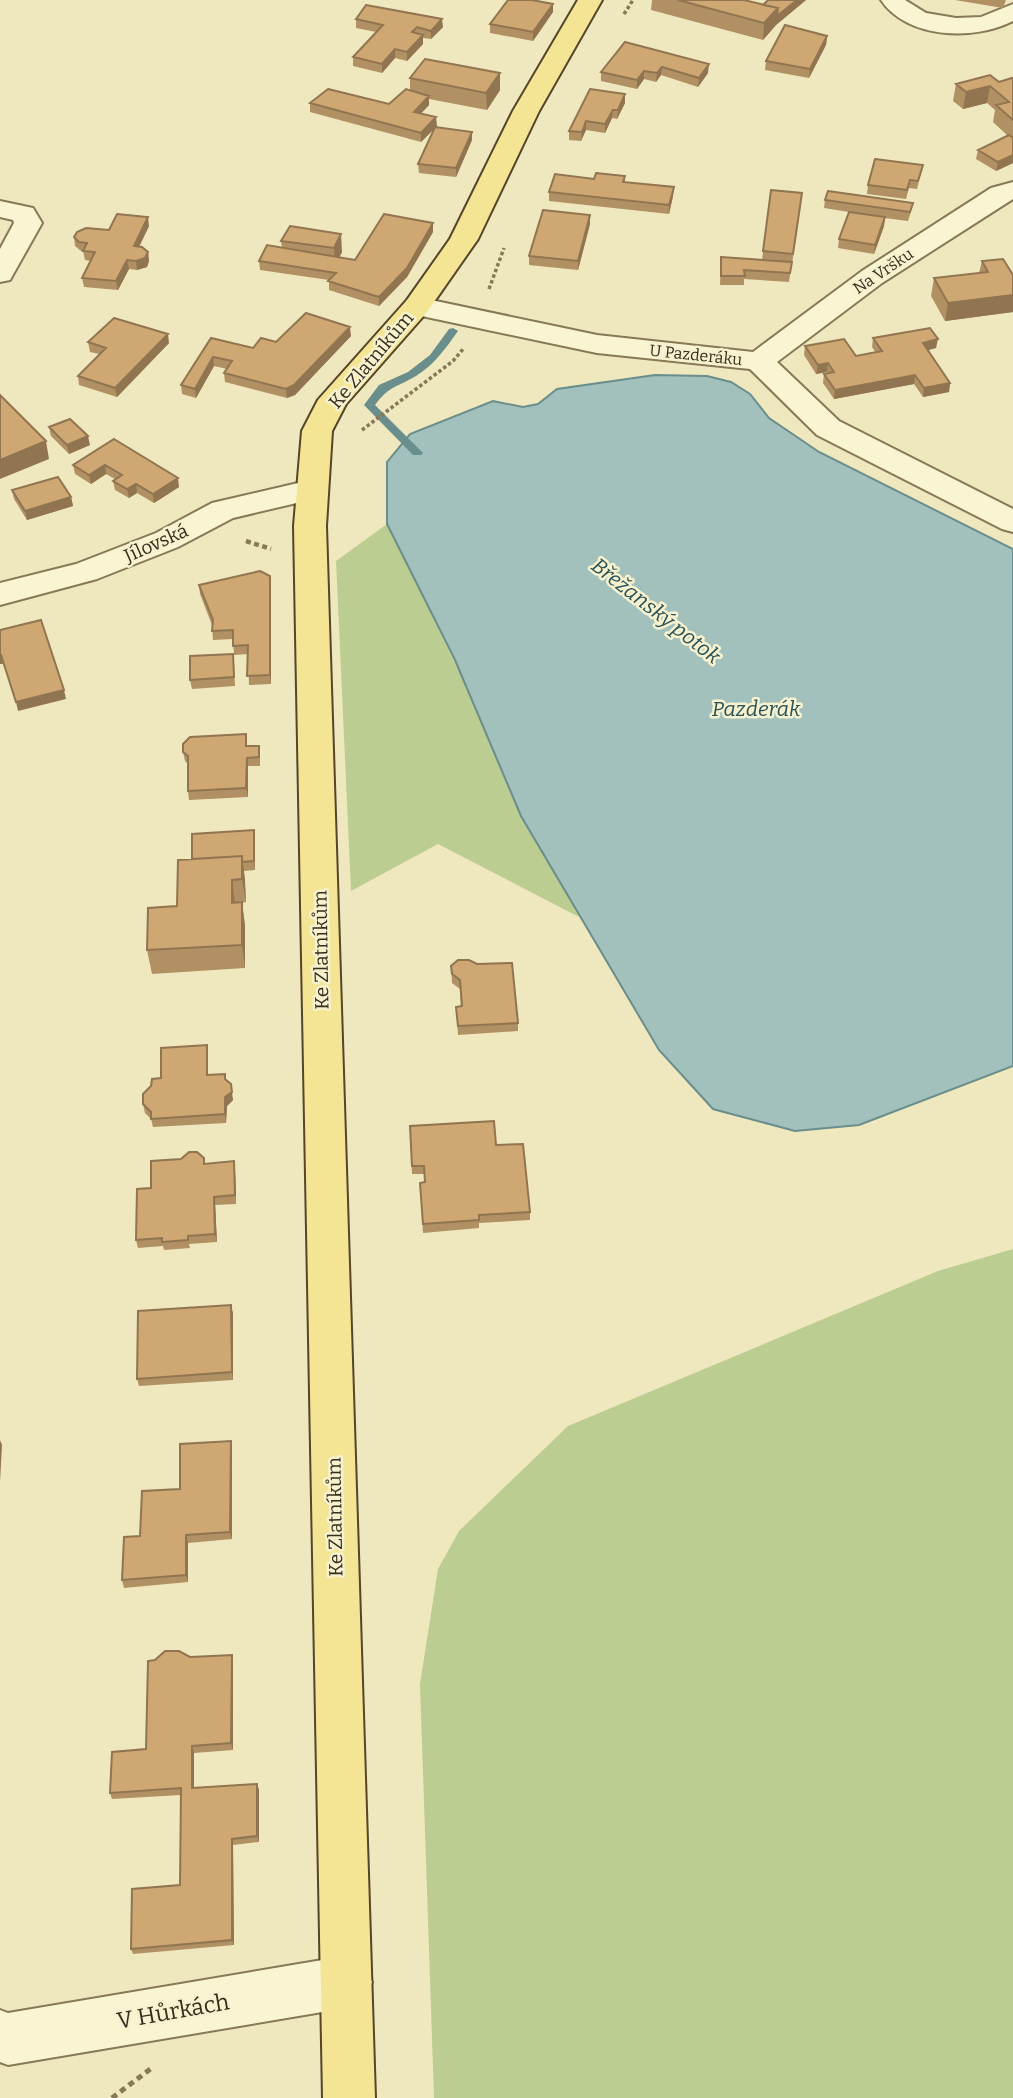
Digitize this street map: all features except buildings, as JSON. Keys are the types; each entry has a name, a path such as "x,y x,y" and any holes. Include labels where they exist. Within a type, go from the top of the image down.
{"main road":[{"name":"Ke Zlatníkům","path":"349,2098 311,490 317,431 334,400 417,306 464,239 526,111 590,0"}],"street":[{"path":"892,0 895,6 917,20 977,25 1002,18 1013,11"},
{"name":"Na Vršku","path":"759,362 872,277 1001,194 1013,190"},
{"path":"0,209 23,214 28,223 0,274"},
{"name":"U Pazderáku","path":"417,306 597,344 759,362 828,428 1013,522"},
{"name":"Jílovská","path":"0,594 86,572 167,540 223,510 311,490"},
{"name":"V Hůrkách","path":"0,2036 8,2039 346,1982"}],"path":[{"path":"375,421 453,361 469,342 478,319"}],"green space":[{"path":"387,524 579,917 438,844 351,891 336,561"},
{"path":"1013,1249 1013,2098 434,2098 420,1684 438,1569 459,1531 568,1426 938,1271"}],"water":[{"name":"Pazderák","path":"655,375 707,376 731,382 750,394 769,418 819,452 1013,549 1013,1066 859,1125 795,1131 713,1109 659,1050 521,816 455,660 387,524 387,462 410,434 493,401 523,407 538,404 557,389"}],"waterway":[{"name":"Břežanský potok","path":"417,453 369,405 383,387 412,374 434,357 453,331"}]}
